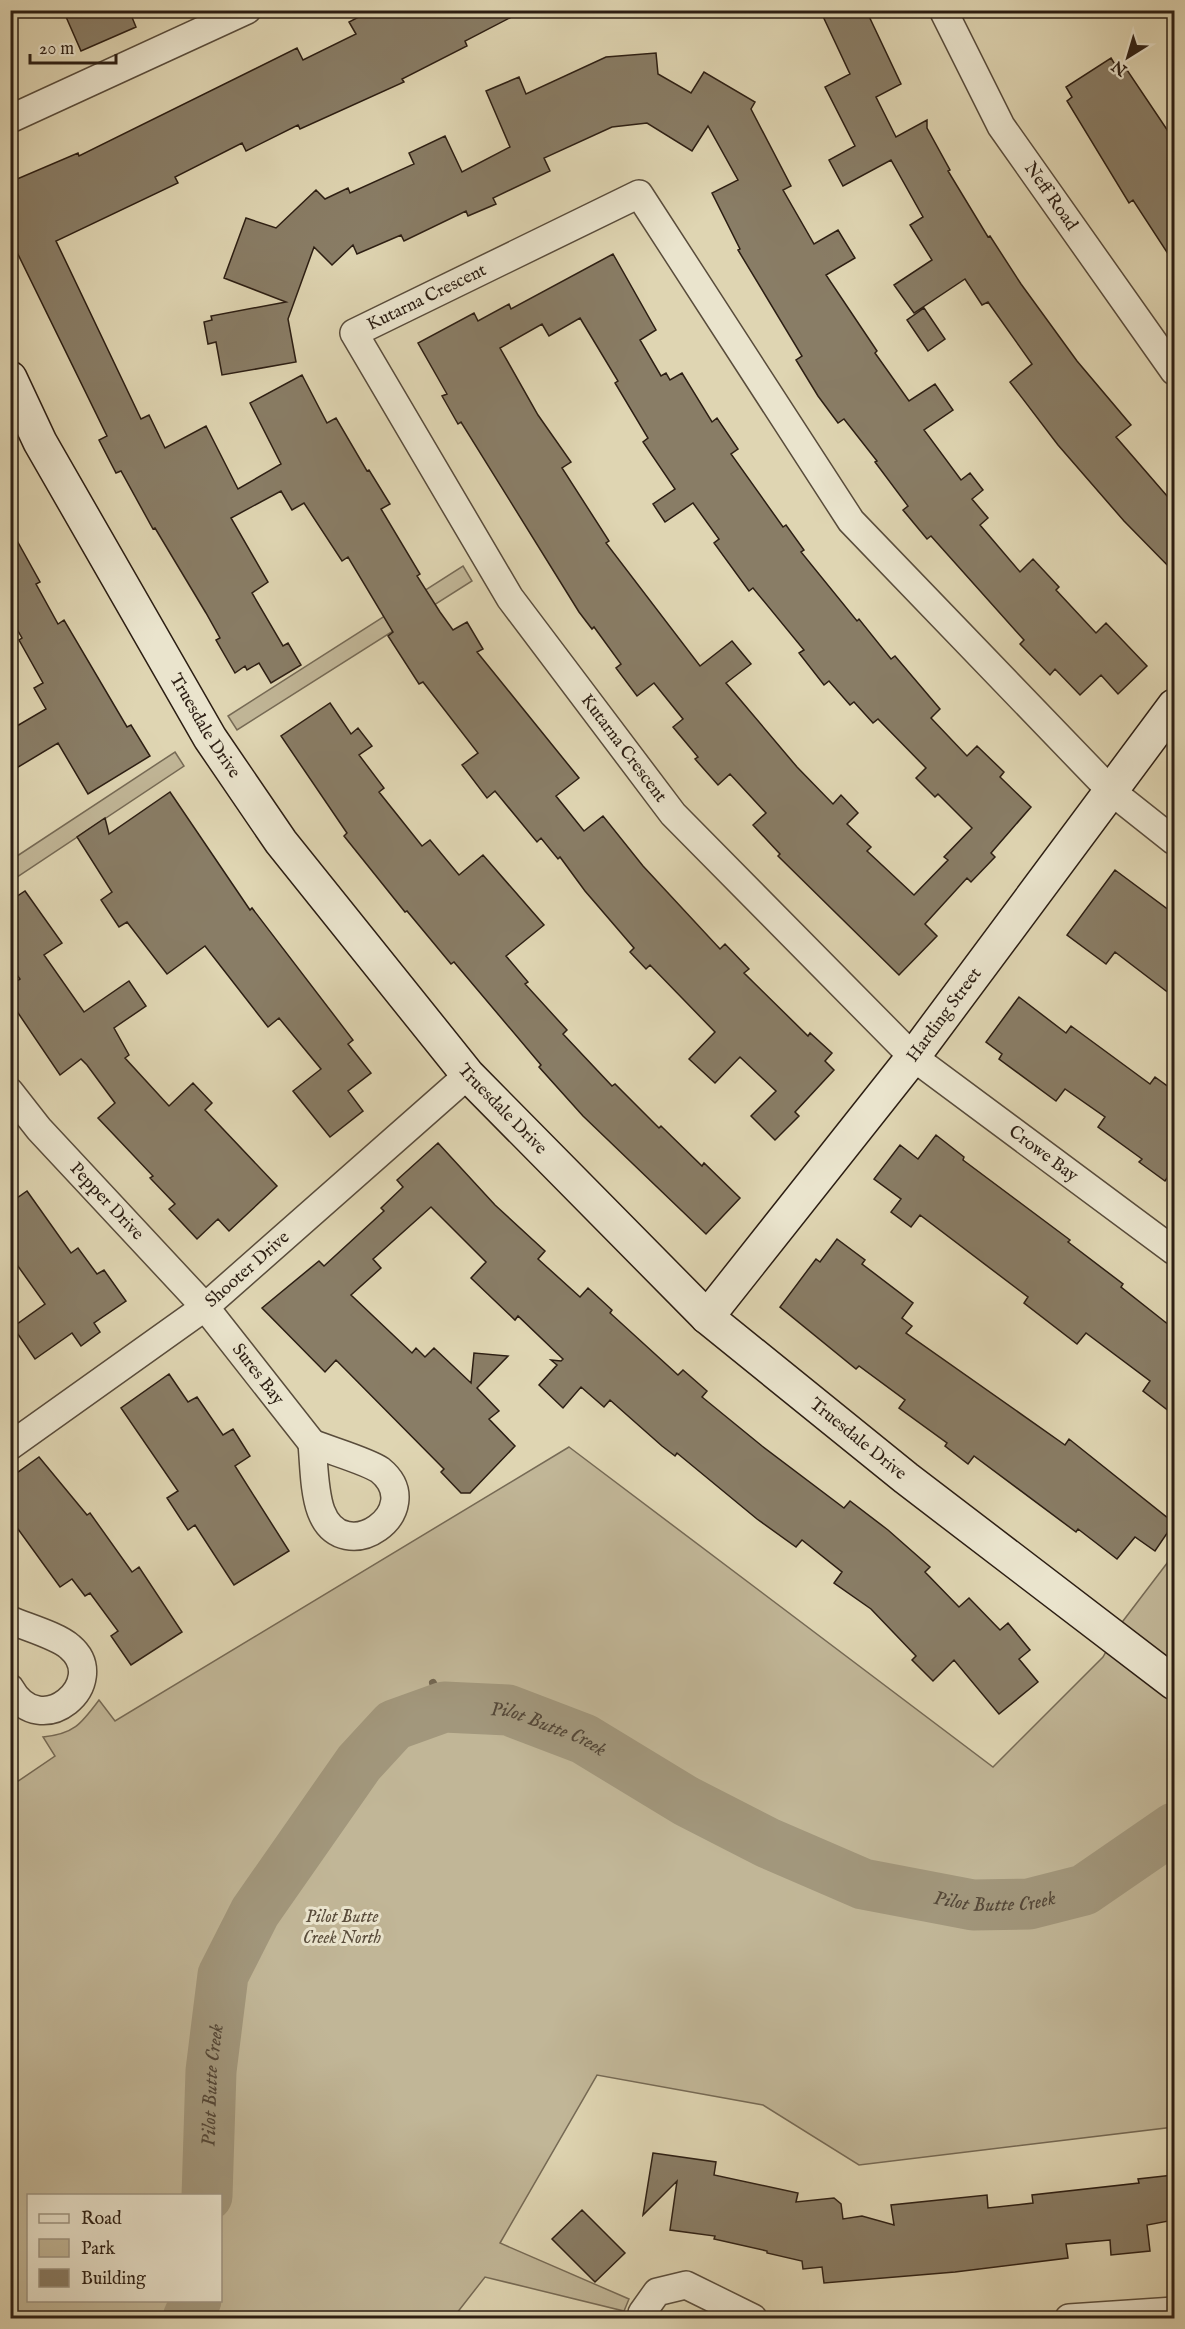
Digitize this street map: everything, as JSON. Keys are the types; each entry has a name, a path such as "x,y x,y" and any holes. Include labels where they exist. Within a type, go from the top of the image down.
{"street":[{"path":"10,119 210,19 247,10"},
{"name":"Neff Road","path":"943,10 1001,126 1174,371"},
{"name":"Kutarna Crescent","path":"914,1057 674,814 510,598 354,333 639,194 851,521 1111,791"},
{"name":"Truesdale Drive","path":"10,378 40,442 210,738 281,842 468,1075 707,1317 906,1478 1174,1683"},
{"name":"Harding Street","path":"707,1317 914,1057 1174,706"},
{"path":"1111,791 1174,841"},
{"name":"Crowe Bay","path":"914,1057 1174,1251"},
{"name":"Shooter Drive","path":"10,1446 205,1307 468,1075"},
{"name":"Pepper Drive","path":"10,1092 39,1129 205,1307"},
{"name":"Sures Bay","path":"205,1307 312,1443"},
{"path":"10,1620 70,1646 77,1656 82,1674 77,1692 60,1708 35,1710 24,1704 10,1688"},
{"path":"644,2319 642,2313 657,2292 686,2285 753,2319"},
{"path":"1070,2319 1174,2311"}],"green space":[{"path":"463,566 472,581 237,730 228,716"},
{"path":"175,752 184,766 11,881 11,860"},
{"name":"Pilot Butte Creek North","path":"569,1447 993,1767 1103,1657 1123,1621 1174,1554 1174,2127 859,2165 763,2105 597,2075 500,2243 629,2299 624,2311 485,2277 453,2318 11,2318 11,1786 55,1756 43,1737 70,1730 82,1721 99,1700 115,1721"}],"building":[{"path":"63,10 129,10 136,27 81,51"},
{"path":"372,10 525,10 465,41 467,46 402,79 404,82 300,129 298,125 246,151 242,143 175,177 178,183 56,241 141,419 149,415 165,448 206,426 238,489 281,464 250,403 302,375 327,423 336,418 367,471 369,470 390,504 381,509 420,574 417,576 440,612 453,630 467,622 483,649 477,652 579,778 556,796 584,831 603,816 643,866 720,949 725,944 749,969 744,973 808,1036 810,1033 832,1053 825,1061 834,1070 795,1112 799,1116 775,1140 751,1116 776,1091 740,1057 715,1083 689,1059 715,1032 650,965 646,969 630,952 634,948 585,891 560,857 558,859 541,838 537,842 495,791 487,798 462,765 478,753 423,682 419,684 388,636 393,632 348,557 342,561 304,503 292,510 281,491 231,518 268,582 252,593 283,646 288,643 301,665 271,683 259,663 247,670 245,666 235,673 216,640 220,638 206,613 155,528 153,529 121,471 116,473 99,440 107,436 10,238 10,182 78,153 79,156 297,48 303,60 356,34 349,22"},
{"path":"820,10 866,10 901,84 876,97 896,137 927,120 927,128 950,170 948,171 988,237 990,236 1021,284 1077,361 1131,425 1116,437 1174,504 1174,572 1124,521 1058,445 1010,382 1032,364 988,302 982,305 965,279 914,313 894,285 932,260 910,225 923,217 891,160 843,186 829,160 855,146 825,87 850,74"},
{"path":"656,53 658,74 691,93 704,72 755,102 751,109 791,186 783,190 814,244 838,230 855,258 826,275 877,351 875,353 909,401 935,384 953,410 924,430 961,480 970,473 983,490 972,499 988,518 980,525 1020,572 1033,559 1059,587 1056,590 1096,633 1106,623 1147,666 1118,694 1101,675 1080,695 1055,669 1050,675 1020,644 1024,640 931,536 927,539 903,510 908,506 875,462 877,461 844,419 838,423 818,396 796,360 802,356 738,250 740,249 712,193 738,180 708,126 692,151 647,123 612,127 544,158 550,171 493,198 496,204 468,216 466,211 404,241 401,235 357,254 353,245 332,265 314,247 288,319 296,362 222,375 216,342 208,344 204,322 212,320 211,316 286,302 224,278 246,218 276,228 316,190 325,199 348,188 350,193 414,164 409,153 445,136 462,172 510,147 486,91 519,77 526,94 606,57"},
{"path":"1111,58 1117,68 1123,64 1174,140 1174,263 1133,200 1129,203 1067,101 1072,97 1066,87"},
{"path":"613,254 656,330 640,340 661,376 666,373 670,380 682,373 712,422 717,418 738,449 731,454 783,527 786,525 804,550 801,552 857,621 859,619 891,659 895,656 940,709 931,718 967,756 977,746 1004,772 1000,777 1031,807 991,853 995,857 971,882 967,878 925,924 937,936 899,975 778,856 780,854 753,825 766,813 730,774 718,785 695,759 698,757 673,727 683,719 654,683 637,696 616,668 621,664 594,627 592,629 579,612 461,422 458,424 442,396 447,394 418,343 474,313 478,321 509,304 511,309","holes":["580,318 618,381 615,383 648,438 643,442 675,489 653,504 665,522 693,503 719,539 714,543 749,591 753,588 804,650 799,653 824,685 829,681 850,705 854,702 873,723 878,719 926,768 916,778 935,797 938,794 972,828 944,857 948,860 914,895 867,851 871,847 847,824 858,813 841,795 833,804 797,767 726,683 751,664 732,641 700,666 606,543 609,541 562,468 571,462 538,415 500,348 542,324 549,336"]},
{"path":"924,308 945,339 928,351 907,320"},
{"path":"10,528 40,582 36,584 58,624 64,620 127,727 131,725 150,756 88,794 58,743 10,772 10,730 46,709 34,688 43,683 19,640 22,638 10,617"},
{"path":"330,703 351,734 358,728 372,746 359,755 384,788 379,792 422,846 430,840 459,875 483,855 544,925 506,956 528,982 525,984 567,1030 563,1034 612,1086 615,1084 659,1128 661,1126 702,1166 704,1163 740,1198 706,1234 583,1116 539,1067 541,1065 454,962 451,964 407,911 405,912 344,836 347,833 281,736"},
{"path":"170,792 250,910 252,908 353,1040 348,1044 371,1073 348,1091 363,1111 330,1137 293,1091 321,1069 279,1018 268,1027 205,946 167,974 127,922 119,927 101,900 112,892 77,837 105,818 109,834"},
{"path":"1115,870 1174,914 1174,997 1115,952 1106,964 1067,935"},
{"path":"25,891 62,943 44,955 84,1012 129,981 146,1006 114,1028 129,1055 125,1058 169,1106 193,1083 212,1103 205,1110 277,1186 229,1231 218,1219 197,1239 169,1209 175,1204 150,1178 153,1176 98,1118 115,1103 87,1065 81,1059 60,1075 10,1001 10,986 20,979 10,965 10,901"},
{"path":"1019,997 1066,1033 1071,1026 1150,1084 1155,1077 1174,1091 1174,1168 1165,1181 1139,1162 1142,1159 1098,1127 1105,1117 1065,1089 1056,1101 999,1059 1002,1054 986,1042"},
{"path":"936,1135 964,1157 963,1160 1070,1240 1068,1242 1123,1284 1121,1287 1174,1329 1174,1415 1143,1391 1150,1381 1086,1333 1077,1344 1024,1303 1028,1297 920,1215 911,1227 891,1212 901,1199 874,1179 900,1145 918,1159"},
{"path":"438,1143 495,1205 545,1251 538,1259 580,1297 588,1288 612,1310 610,1313 678,1375 683,1370 707,1391 702,1397 762,1446 844,1508 850,1501 888,1530 930,1567 925,1572 959,1607 969,1598 1000,1630 1008,1623 1030,1650 1019,1659 1038,1682 999,1714 954,1660 933,1681 912,1660 916,1656 871,1609 834,1583 842,1572 802,1540 796,1547 757,1519 677,1453 675,1456 662,1446 610,1400 604,1407 581,1387 563,1408 539,1385 557,1365 551,1360 561,1361 563,1359 518,1316 515,1320 471,1278 486,1262 431,1207 373,1259 381,1268 351,1295 412,1353 416,1348 425,1357 434,1348 471,1383 474,1353 508,1356 477,1388 499,1411 489,1419 515,1446 470,1493 461,1493 441,1472 444,1469 336,1360 325,1372 262,1308 319,1261 324,1266 384,1211 381,1208 403,1187 397,1180"},
{"path":"27,1191 71,1253 78,1248 97,1274 104,1270 126,1301 94,1323 100,1332 81,1346 72,1333 35,1359 13,1327 45,1304 10,1255 10,1203"},
{"path":"837,1239 865,1260 862,1264 913,1303 902,1318 912,1326 906,1333 1065,1445 1069,1439 1174,1523 1155,1551 1135,1537 1117,1559 1078,1529 1076,1532 974,1456 968,1464 945,1446 947,1443 899,1408 905,1400 859,1366 856,1369 780,1307 816,1259 820,1262"},
{"path":"169,1374 188,1402 197,1397 223,1435 233,1429 250,1456 235,1466 289,1551 234,1585 195,1525 188,1530 167,1498 178,1491 121,1408"},
{"path":"39,1457 87,1515 90,1513 132,1572 139,1567 182,1632 131,1665 111,1636 118,1631 90,1593 85,1596 72,1579 60,1587 10,1518 10,1478"},
{"path":"653,2153 716,2162 714,2175 798,2193 796,2202 834,2198 841,2204 843,2219 862,2216 894,2225 891,2205 987,2195 988,2208 1033,2203 1032,2195 1139,2183 1138,2179 1173,2175 1174,2220 1147,2225 1150,2251 1111,2255 1110,2240 1066,2244 1068,2258 955,2272 824,2283 822,2267 803,2269 802,2261 714,2239 715,2236 670,2230 677,2181 643,2215"},
{"path":"582,2210 625,2253 595,2282 552,2239"}],"waterway":[{"path":"433,1683 439,1697 452,1708"},
{"name":"Pilot Butte Creek","path":"207,2194 211,2071 223,1975 255,1912 359,1763 394,1725 444,1707 508,1710 584,1739 686,1801 768,1843 863,1884 973,1905 1029,1904 1084,1890 1174,1828"},
{"name":"Pilot Butte Creek","path":"188,2318 195,2302"}]}
